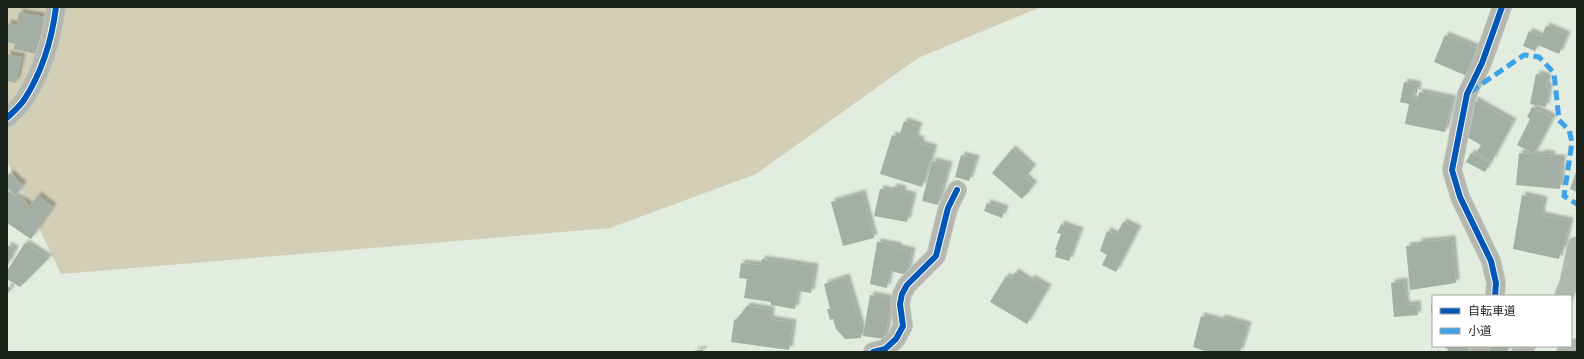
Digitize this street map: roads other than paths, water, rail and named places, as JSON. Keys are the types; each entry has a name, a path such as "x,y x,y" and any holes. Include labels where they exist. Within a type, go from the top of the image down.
{"street":[{"path":"7,118 23,101 38,74 53,30 56,7"},
{"path":"1495,295 1496,283 1490,261 1460,197 1452,170 1467,94 1482,63 1502,7"},
{"path":"872,352 885,349 896,339 903,326 900,304 902,294 907,285 936,256 948,208 957,190"},
{"path":"1564,295 1569,283 1577,246"},
{"path":"1566,352 1577,348"}]}
